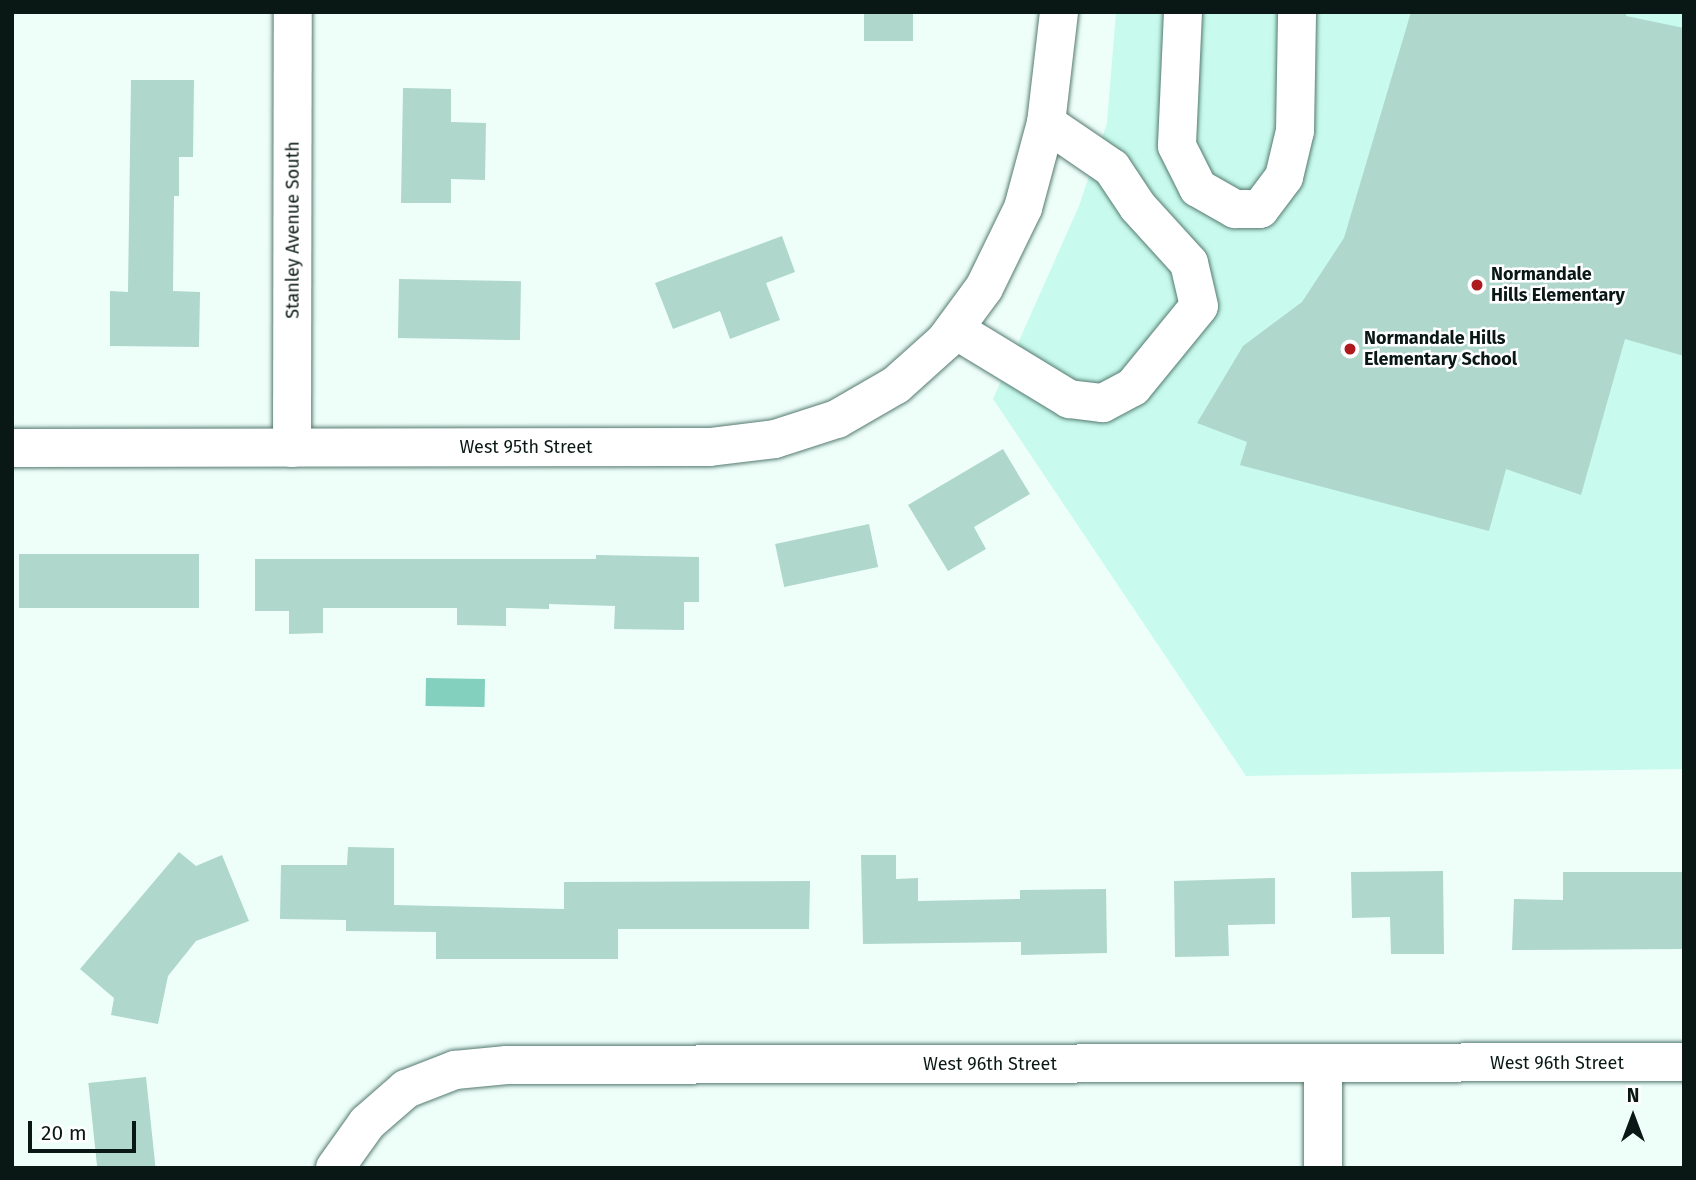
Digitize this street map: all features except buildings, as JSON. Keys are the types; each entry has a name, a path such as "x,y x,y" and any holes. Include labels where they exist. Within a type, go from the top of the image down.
{"street":[{"name":"Stanley Avenue South","path":"292,449 293,12"},
{"name":"West 95th Street","path":"12,448 710,447 775,439 837,419 896,385 954,329 984,288 1023,208 1046,123 1059,12"},
{"path":"1183,12 1177,146 1198,187 1235,209 1261,209 1284,177 1295,131 1297,12"},
{"path":"954,329 1069,399 1103,403 1133,387 1199,306 1189,263 1138,207 1112,168 1046,123"},
{"name":"West 96th Street","path":"335,1168 367,1123 406,1089 455,1070 521,1065 1684,1062"},
{"path":"1323,1063 1323,1168"}],"shaded area":[{"name":"Normandale Hills Elementary School","path":"1116,12 1684,12 1684,769 1246,776 993,399 1079,206 1107,123"},
{"path":"426,678 485,679 485,707 426,706"}],"place":[{"name":"Normandale Hills Elementary","path":"1477,285"},
{"name":"Normandale Hills Elementary School","path":"1350,349"}]}
